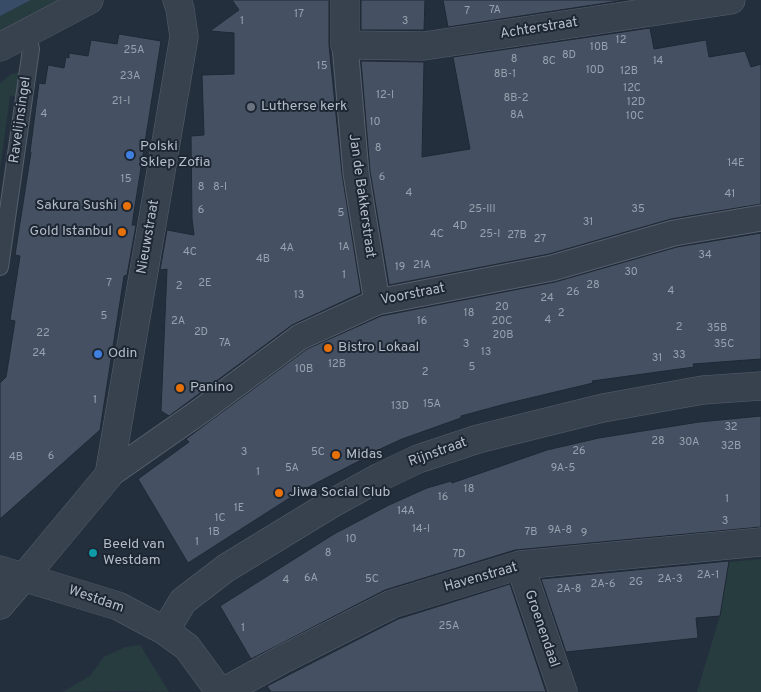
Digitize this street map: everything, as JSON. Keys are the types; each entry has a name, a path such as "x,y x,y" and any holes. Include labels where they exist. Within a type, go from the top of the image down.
{"street":[{"path":"0,47 89,0"},
{"name":"Nieuwstraat","path":"109,475 184,36 177,0"},
{"name":"Jan de Bakkerstraat","path":"345,0 345,45 356,173 377,302"},
{"name":"Achterstraat","path":"345,45 424,46 731,0"},
{"name":"Voorstraat","path":"109,475 202,410 300,337 377,302 552,268 674,232 761,218"},
{"name":"Rijnstraat","path":"165,630 183,601 226,568 380,476 418,459 478,439 604,408 703,390 761,386"},
{"path":"0,605 12,574 109,475"},
{"name":"Havenstraat","path":"221,692 392,604 520,565 761,542"},
{"name":"Groenendaal","path":"520,565 563,692"},
{"name":"Westdam","path":"12,574 118,606 165,630 187,647 221,692"}],"lane":[{"name":"Ravelijnsingel","path":"0,267 31,49 27,32"}],"green space":[{"path":"31,0 58,0 0,30 0,16"},
{"path":"23,69 19,97 10,96 0,169 0,83 13,73 15,74"},
{"path":"761,559 761,692 697,692 720,616 729,562"},
{"path":"140,645 169,692 63,692 90,676 104,657 125,647"}],"water":[{"path":"0,0 31,0 0,16"}],"building":[{"path":"232,0 329,0 329,45 342,174 361,293 292,325 169,416 161,411 167,269 160,270 167,230 194,235 192,219 191,136 204,135 202,75 234,74 234,33 210,31 239,10"},
{"path":"361,0 425,0 424,30 361,30"},
{"path":"443,0 626,0 448,27"},
{"path":"650,28 654,49 706,40 709,57 745,51 751,67 761,64 761,204 671,219 549,254 389,285 370,171 361,61 424,62 422,157 470,149 453,57"},
{"path":"119,34 161,41 132,225 136,225 127,275 124,276 100,430 0,519 0,383 6,377 15,321 10,320 20,256 15,255 31,152 39,83 45,84 48,65 64,68 66,57 69,58 69,53 88,56 91,40 117,44"},
{"path":"761,233 761,359 693,364 694,367 592,381 593,383 461,416 461,418 402,439 363,457 363,459 299,492 188,563 138,479 189,442 186,439 307,349 381,316 555,282 677,247"},
{"path":"761,416 761,527 515,550 385,590 251,659 220,606 334,534 389,505 427,488 451,481 452,483 547,450 599,438 699,422"},
{"path":"729,561 720,616 696,618 698,638 566,652 541,579"},
{"path":"510,584 546,692 271,692 267,686 398,619"}],"place":[{"name":"Lutherse kerk","path":"251,107"},
{"name":"Polski Sklep Zofia","path":"130,155"},
{"name":"Sakura Sushi","path":"127,206"},
{"name":"Gold Istanbul","path":"122,232"},
{"name":"Bistro Lokaal","path":"328,348"},
{"name":"Odin","path":"98,354"},
{"name":"Panino","path":"180,388"},
{"name":"Midas","path":"336,455"},
{"name":"Jiwa Social Club","path":"279,493"},
{"name":"Beeld van Westdam","path":"93,553"}]}
